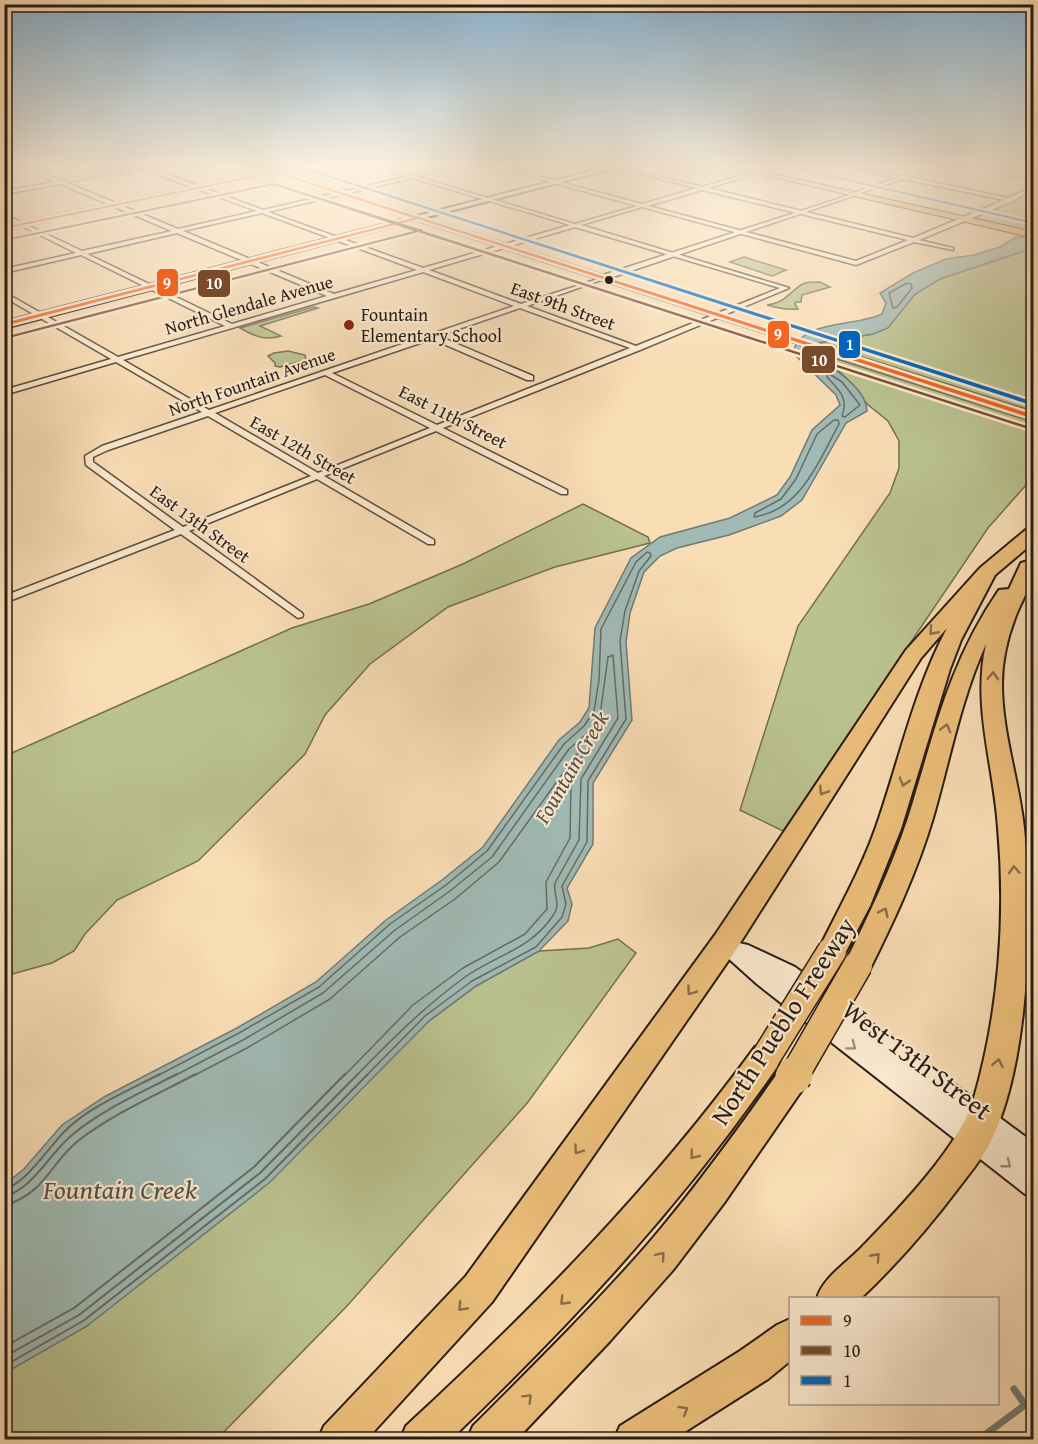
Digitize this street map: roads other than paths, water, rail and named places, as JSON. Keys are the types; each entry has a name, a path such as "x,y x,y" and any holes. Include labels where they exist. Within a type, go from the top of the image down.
{"highway":[{"name":"North Pueblo Freeway","path":"487,1440 577,1349 660,1257 738,1157 832,951 856,906 888,829 939,669 951,640 987,572 1034,532"},
{"name":"North Pueblo Freeway","path":"420,1440 507,1359 587,1277 659,1197 708,1137 779,1067 858,964 892,897 907,858 964,672 992,614 1031,564"},
{"path":"837,1297 858,1278 931,1196 979,1129 991,1100 1006,1024 1013,947 1015,881 1011,824 993,716 992,675 998,639 1031,564"},
{"path":"338,1440 479,1289 725,943 913,654 987,572"},
{"path":"634,1440 736,1377 789,1339"}],"main road":[{"path":"4,325 359,233"},
{"name":"West 13th Street","path":"725,943 764,978 979,1129 1034,1158"},
{"name":"West 13th Street","path":"979,1129 1034,1185"}],"street":[{"path":"41,233 230,326"},
{"path":"4,271 167,233"},
{"path":"183,233 332,296"},
{"name":"East 9th Street","path":"323,233 638,349"},
{"path":"465,233 770,334 1034,417"},
{"name":"North Glendale Avenue","path":"4,393 548,233"},
{"path":"4,600 719,317 786,288 606,233"},
{"name":"North Fountain Avenue","path":"89,456 105,448 736,233"},
{"path":"745,233 856,263 928,233"},
{"path":"886,233 951,249"},
{"name":"East 12th Street","path":"4,294 431,542"},
{"path":"434,337 530,378"},
{"name":"East 11th Street","path":"326,373 564,492"},
{"name":"East 13th Street","path":"89,456 89,463 298,615"}],"water":[{"name":"Fountain Creek","path":"1016,237 1033,237 1033,248 940,279 915,294 888,328 873,334 818,343 812,351 814,356 855,386 865,402 867,411 846,423 802,500 781,516 729,535 677,548 660,556 644,572 630,613 626,642 632,720 593,783 593,844 567,888 572,904 568,921 539,951 476,986 429,1021 269,1183 87,1326 5,1373 4,1185 24,1169 62,1125 104,1097 237,1028 316,982 386,920 483,847 559,740 580,722 589,708 595,628 631,558 660,537 730,518 777,495 790,477 812,430 840,405 836,395 793,353 798,342 806,334 817,329 882,314 886,303 880,293 913,273 946,259 974,255 1000,247"}],"waterway":[{"path":"1014,1389 1025,1405"},
{"path":"1025,1405 1034,1400"},
{"path":"978,1440 1025,1405"}],"place":[{"name":"Fountain Elementary School","path":"349,325"}]}
